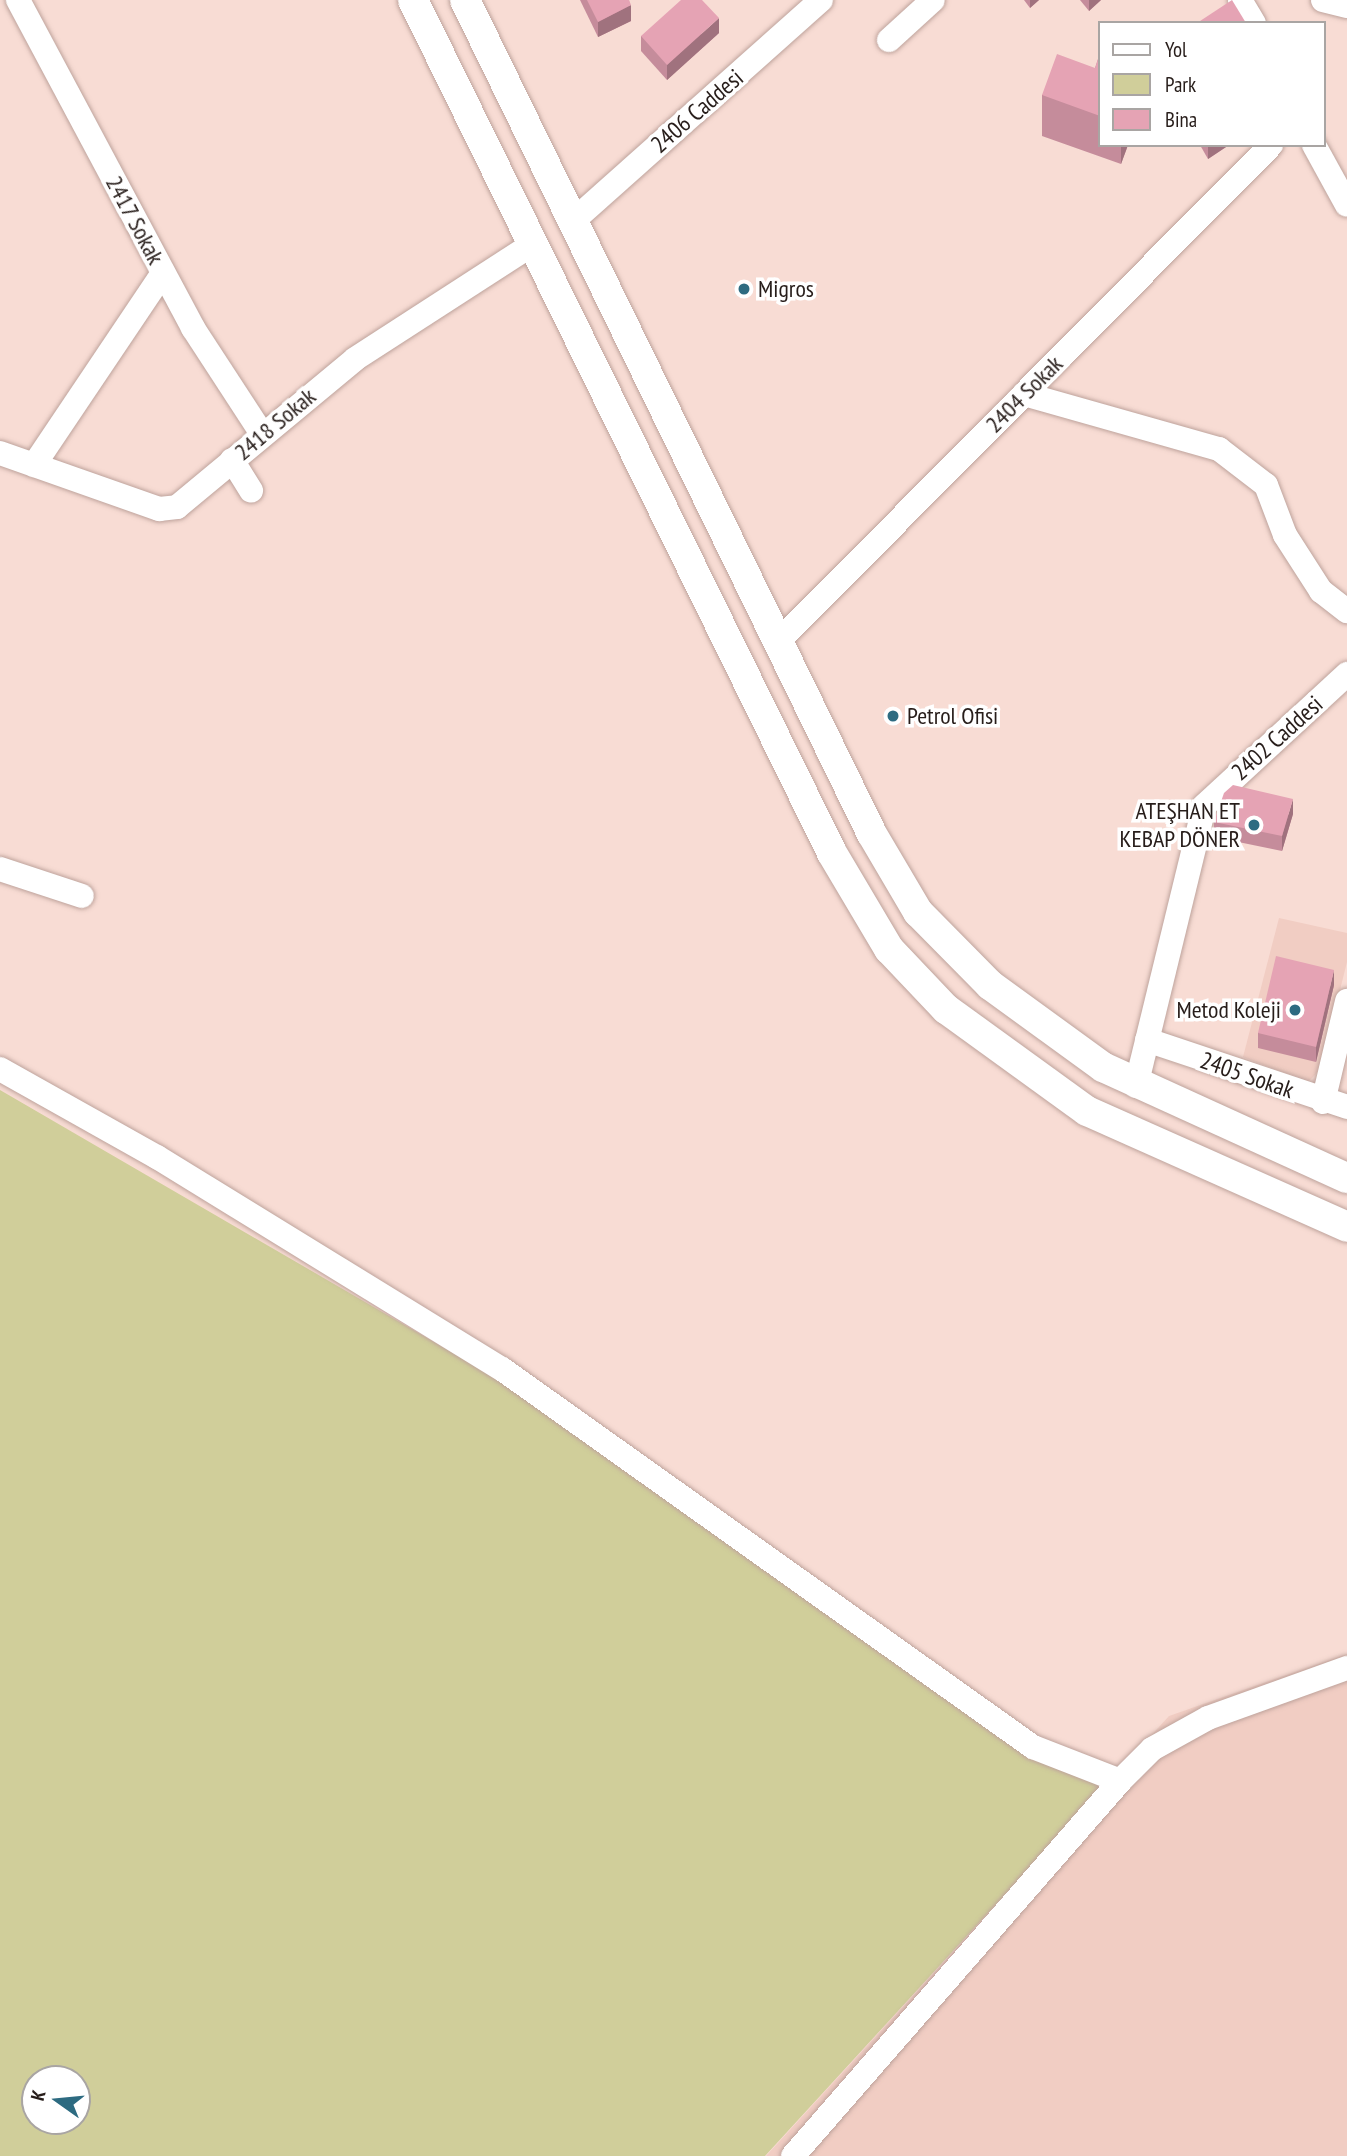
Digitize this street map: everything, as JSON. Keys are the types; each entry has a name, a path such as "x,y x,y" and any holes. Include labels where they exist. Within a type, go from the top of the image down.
{"main road":[{"path":"413,0 832,853 871,923 906,970 974,1032 1087,1111 1347,1227"},
{"path":"465,0 872,834 918,912 959,957 1020,1010 1136,1086 1347,1178"},
{"path":"533,244 573,221"}],"street":[{"name":"2417 Sokak","path":"18,0 192,328 262,434"},
{"name":"2406 Caddesi","path":"573,221 821,0"},
{"path":"889,40 933,0"},
{"path":"1240,0 1253,21"},
{"path":"1324,0 1347,6"},
{"name":"2404 Sokak","path":"778,642 1269,147"},
{"path":"1315,147 1347,205"},
{"name":"2418 Sokak","path":"0,453 168,510 355,359 533,244"},
{"path":"34,465 163,273"},
{"path":"1024,394 1219,449 1266,485 1285,535 1321,591 1347,611"},
{"path":"232,460 251,490"},
{"name":"2402 Caddesi","path":"1136,1086 1204,806 1347,674"},
{"path":"0,869 82,896"},
{"path":"1335,1105 1347,1001"},
{"name":"2405 Sokak","path":"1147,1040 1335,1105"},
{"path":"0,1069 157,1157 502,1369 1033,1747 1120,1782"},
{"path":"793,2156 1120,1782 1152,1749 1208,1718 1347,1668"}],"shaded area":[{"name":"Metod Koleji","path":"1279,918 1347,933 1347,962 1320,1070 1308,1082 1243,1057"},
{"path":"1347,1654 1347,2156 766,2156 1169,1716"}],"green space":[{"path":"0,1090 496,1378 1018,1750 1109,1781 765,2156 0,2156"}],"building":[{"path":"587,0 629,0 631,5 598,22"},
{"path":"681,0 702,0 719,18 667,65 641,36"},
{"path":"1232,0 1245,21 1200,21"},
{"path":"1057,54 1095,68 1098,59 1098,115 1042,95"},
{"path":"1233,785 1293,799 1282,836 1214,822 1224,793"},
{"path":"1276,956 1334,970 1316,1047 1258,1033"}],"place":[{"name":"Migros","path":"744,289"},
{"name":"Petrol Ofisi","path":"893,716"},
{"name":"ATEŞHAN ET KEBAP DÖNER","path":"1254,825"},
{"name":"Metod Koleji","path":"1295,1010"}]}
